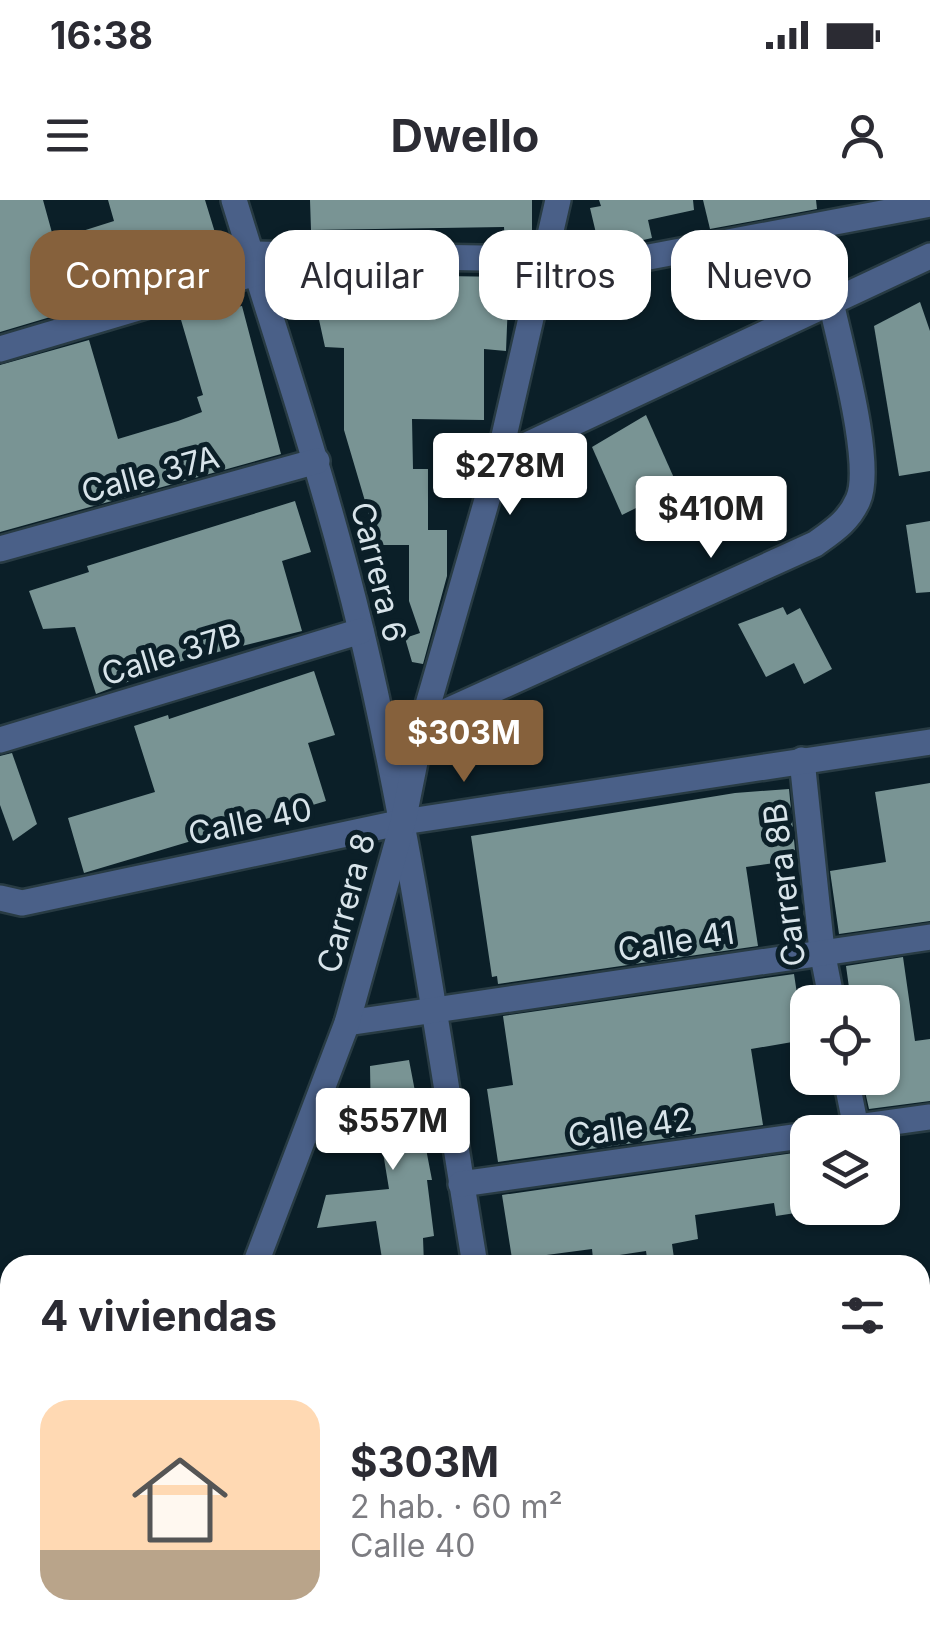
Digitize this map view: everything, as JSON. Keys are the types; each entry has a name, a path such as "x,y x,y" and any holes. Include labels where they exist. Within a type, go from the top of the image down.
{"street":[{"name":"Carrera 6","path":"234,200 317,462 361,631 402,822 473,1255"},
{"name":"Carrera 8","path":"550,230 558,200"},
{"path":"651,256 930,204"},
{"path":"848,294 930,256"},
{"path":"0,350 253,263 479,260"},
{"name":"Carrera 8","path":"260,1255 347,1023 402,822 423,722 499,458 530,320"},
{"path":"499,458 794,320"},
{"path":"423,722 815,544 848,520 860,496 863,460 836,320"},
{"name":"Calle 37A","path":"0,549 317,462"},
{"name":"Calle 37B","path":"0,740 361,631"},
{"name":"Calle 40","path":"0,898 22,903 402,822 930,742"},
{"name":"Carrera 8B","path":"802,760 829,985"},
{"name":"Calle 41","path":"347,1023 930,937"},
{"path":"900,1122 930,1118"},
{"name":"Calle 42","path":"462,1184 790,1137"}],"building":[{"path":"0,200 43,200 51,230 30,230 30,320 40,320 0,332"},
{"path":"108,200 205,200 214,230 86,230 114,221"},
{"path":"310,200 532,200 532,230 311,230"},
{"path":"599,200 693,200 694,210 648,220 650,230 595,230 590,208 601,206"},
{"path":"703,200 816,200 817,209 710,229"},
{"path":"459,276 479,277 479,320 507,320 506,351 484,349 484,420 412,419 413,469 428,469 428,530 447,530 447,576 423,664 412,662 405,638 420,633 409,601 409,545 378,545 344,430 344,348 325,347 319,320 459,320"},
{"path":"920,302 930,331 930,471 899,476 874,326"},
{"path":"245,317 281,454 0,532 0,365 89,340 118,439 202,412 197,397 203,395 181,320"},
{"path":"646,415 678,487 622,515 592,447"},
{"path":"295,501 311,552 282,561 302,631 182,661 96,694 75,627 43,629 29,591 89,572 87,566"},
{"path":"930,521 930,592 916,593 906,525"},
{"path":"783,607 787,615 800,608 832,669 804,684 794,663 766,677 738,624"},
{"path":"314,671 335,735 308,743 326,801 84,873 68,818 155,792 134,726 168,715 169,719"},
{"path":"12,753 37,824 13,841 0,805 0,756"},
{"path":"930,783 930,921 839,934 830,871 886,862 875,792"},
{"path":"789,789 796,860 746,867 758,946 498,984 497,976 492,977 471,836 735,793"},
{"path":"903,957 915,1041 930,1039 930,1101 869,1109 866,1095 900,1095 900,985 849,985 846,966"},
{"path":"794,974 796,985 790,985 790,1042 751,1049 763,1125 498,1162 487,1089 513,1085 503,1016"},
{"path":"409,1060 432,1180 427,1180 434,1236 423,1238 424,1255 381,1255 376,1221 317,1228 326,1195 389,1189 378,1122 371,1123 370,1066"},
{"path":"790,1154 790,1214 776,1216 774,1203 695,1215 698,1239 672,1244 674,1255 647,1255 646,1251 593,1255 592,1249 511,1255 502,1195"}]}
